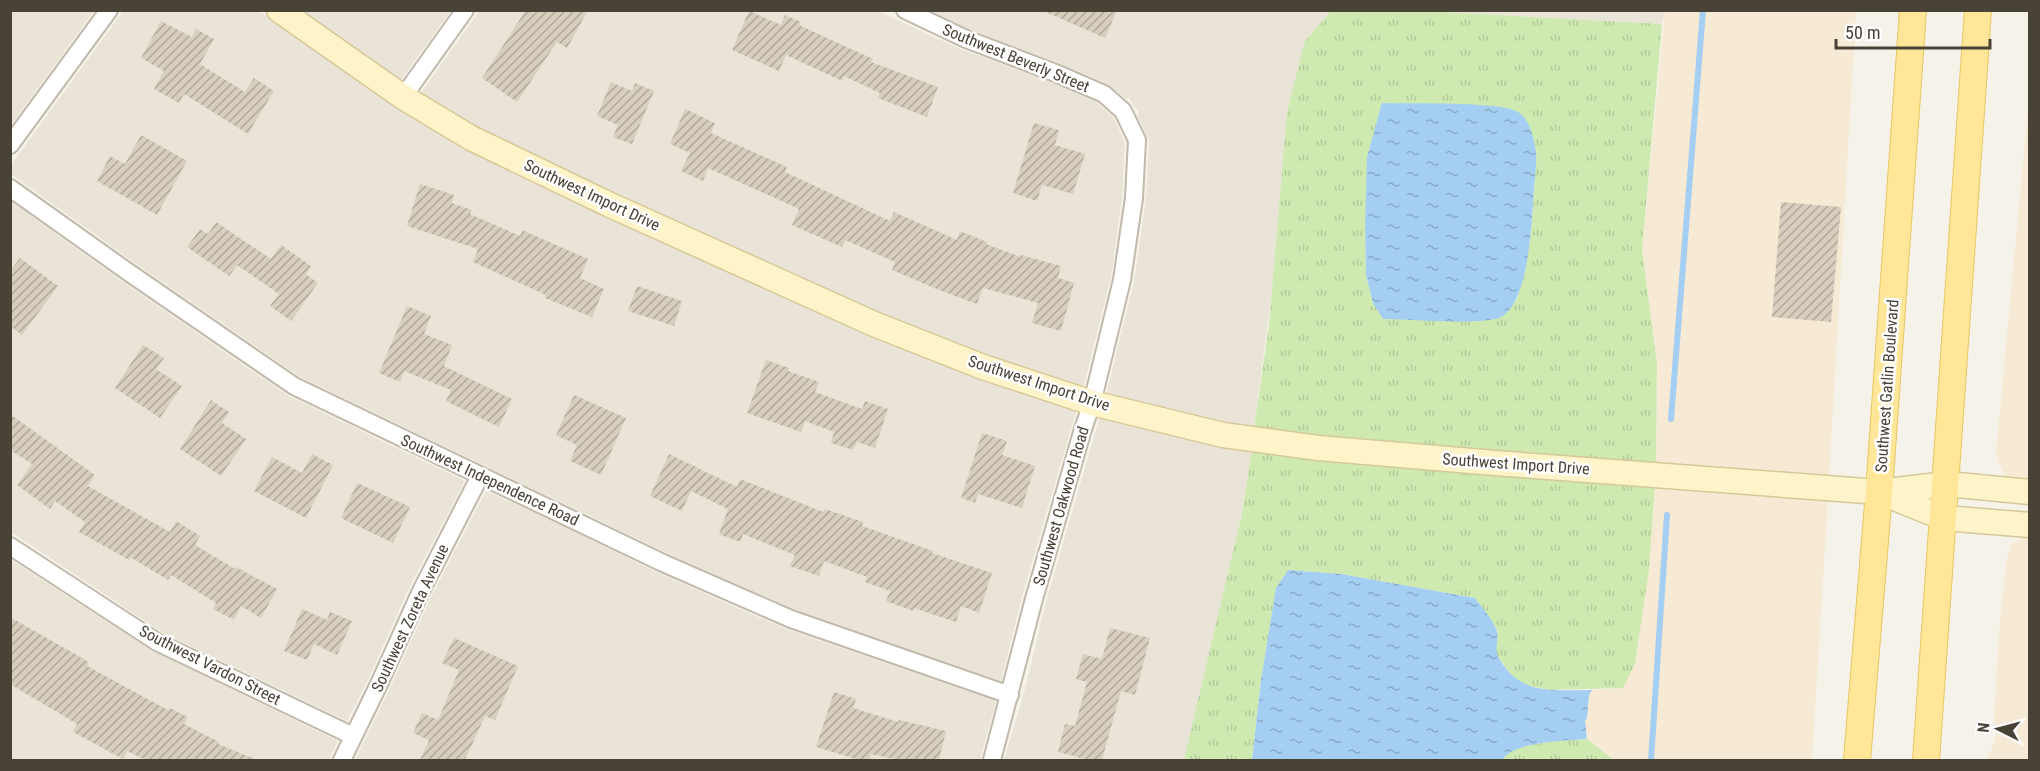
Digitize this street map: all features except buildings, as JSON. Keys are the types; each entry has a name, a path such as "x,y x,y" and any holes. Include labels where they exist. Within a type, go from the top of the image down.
{"main road":[{"name":"Southwest Gatlin Boulevard","path":"1857,760 1880,492 1913,10"},
{"path":"1926,760 1947,484 1978,10"}],"street":[{"path":"10,145 109,10"},
{"name":"Southwest Import Drive","path":"279,10 403,97 471,138 608,204 874,324 983,366 1092,403 1223,435 1318,448 1880,492 1947,484 2030,492"},
{"path":"403,97 465,10"},
{"name":"Southwest Beverly Street","path":"905,10 966,39 1104,94 1123,111"},
{"name":"Southwest Oakwood Road","path":"992,760 1034,599 1092,403 1122,280 1134,198 1137,140 1123,111"},
{"name":"Southwest Independence Road","path":"10,188 294,386 663,563 791,620 1010,695"},
{"name":"Southwest Zoreta Avenue","path":"342,760 420,593 480,476"},
{"name":"Southwest Import Drive","path":"1880,492 1944,518 2030,525"},
{"name":"Southwest Vardon Street","path":"10,546 157,642 353,736"}],"shaded area":[{"path":"480,10 878,11 960,49 1054,83 1097,103 1113,117 1125,142 1122,197 1111,278 1083,388 987,357 879,315 614,195 477,129 420,94"},
{"path":"10,11 94,11 11,125"},
{"path":"123,11 259,11 387,99 1077,409 1022,596 1001,681 796,610 669,554 300,377 11,174 11,165"},
{"path":"298,11 451,11 400,81"},
{"path":"929,11 1331,11 1305,41 1254,428 1225,424 1106,395 1134,282 1146,199 1149,141 1137,114 1139,112 1129,97 1126,99 1109,84 970,30"},
{"path":"1424,11 1665,11 1662,24"},
{"path":"1665,11 1856,11 1829,477 1656,464 1657,363 1642,250"},
{"path":"2029,98 2029,481 2005,479 1996,454"},
{"path":"10,201 287,395 465,481 409,588 347,721 163,633 11,532"},
{"path":"1100,416 1252,449 1242,513 1187,752 1184,760 1004,760 1025,689 1046,602"},
{"path":"1655,486 1828,498 1812,760 1614,760 1587,739 1585,720 1582,719 1587,719 1589,695 1592,690 1623,688 1649,570"},
{"path":"486,491 547,518 658,573 786,629 996,701 980,760 355,760 431,597"},
{"path":"2029,536 2029,760 1987,760 1996,737 1994,719 2000,618 2007,557 2012,544"},
{"path":"10,559 151,650 338,741 329,760 11,760"}],"green space":[{"path":"1331,11 1424,11 1662,24 1642,250 1657,363 1656,464 1319,437 1254,428 1269,325 1287,112 1305,41","holes":["1536,153 1529,246 1516,301 1373,303 1366,275 1365,227"]},
{"path":"1252,449 1655,486 1649,570 1635,663 1623,688 1550,690 1530,686 1514,679 1496,654 1497,630 1475,598 1341,574 1288,570 1272,613 1261,680 1252,760 1184,760 1242,513"},
{"path":"1587,739 1614,760 1502,760 1517,749 1528,746"}],"water":[{"path":"1382,103 1493,106 1508,108 1518,112 1526,119 1536,152 1528,258 1518,295 1511,308 1501,317 1492,320 1462,322 1383,319 1373,303 1366,275 1367,157"},
{"path":"1288,570 1341,574 1475,598 1496,629 1498,656 1506,669 1516,678 1538,688 1592,690 1585,720 1587,739 1529,746 1517,749 1502,760 1252,760 1261,680 1276,588"}],"waterway":[{"path":"1671,419 1703,10"},
{"path":"1651,760 1667,515"}]}
